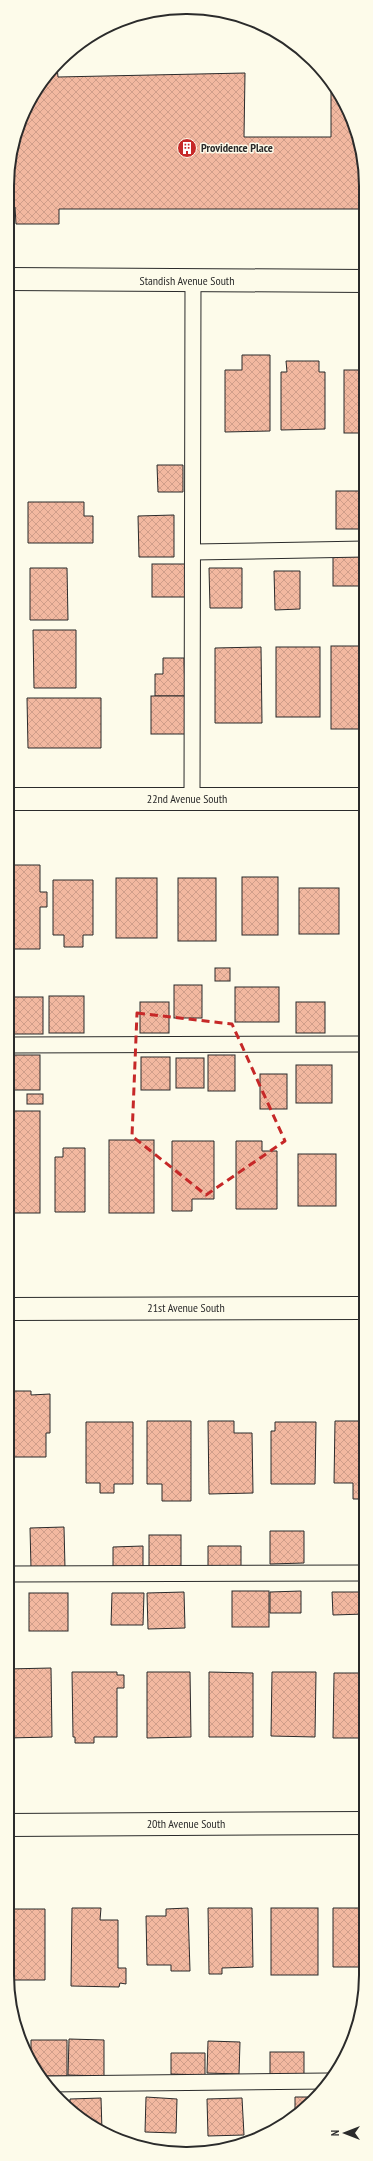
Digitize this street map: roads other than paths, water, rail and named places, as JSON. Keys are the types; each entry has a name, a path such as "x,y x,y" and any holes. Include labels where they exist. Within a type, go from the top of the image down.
{"street":[{"name":"Standish Avenue South","path":"14,279 359,281"},
{"name":"22nd Avenue South","path":"14,799 359,799"},
{"name":"21st Avenue South","path":"14,1309 359,1308"},
{"name":"20th Avenue South","path":"14,1825 359,1823"}],"lane":[{"path":"192,800 194,281"},
{"path":"193,552 359,549"},
{"path":"14,1045 359,1044"},
{"path":"14,1574 359,1573"},
{"path":"53,2084 322,2081"}],"place":[{"name":"Providence Place","path":"187,148"}]}
